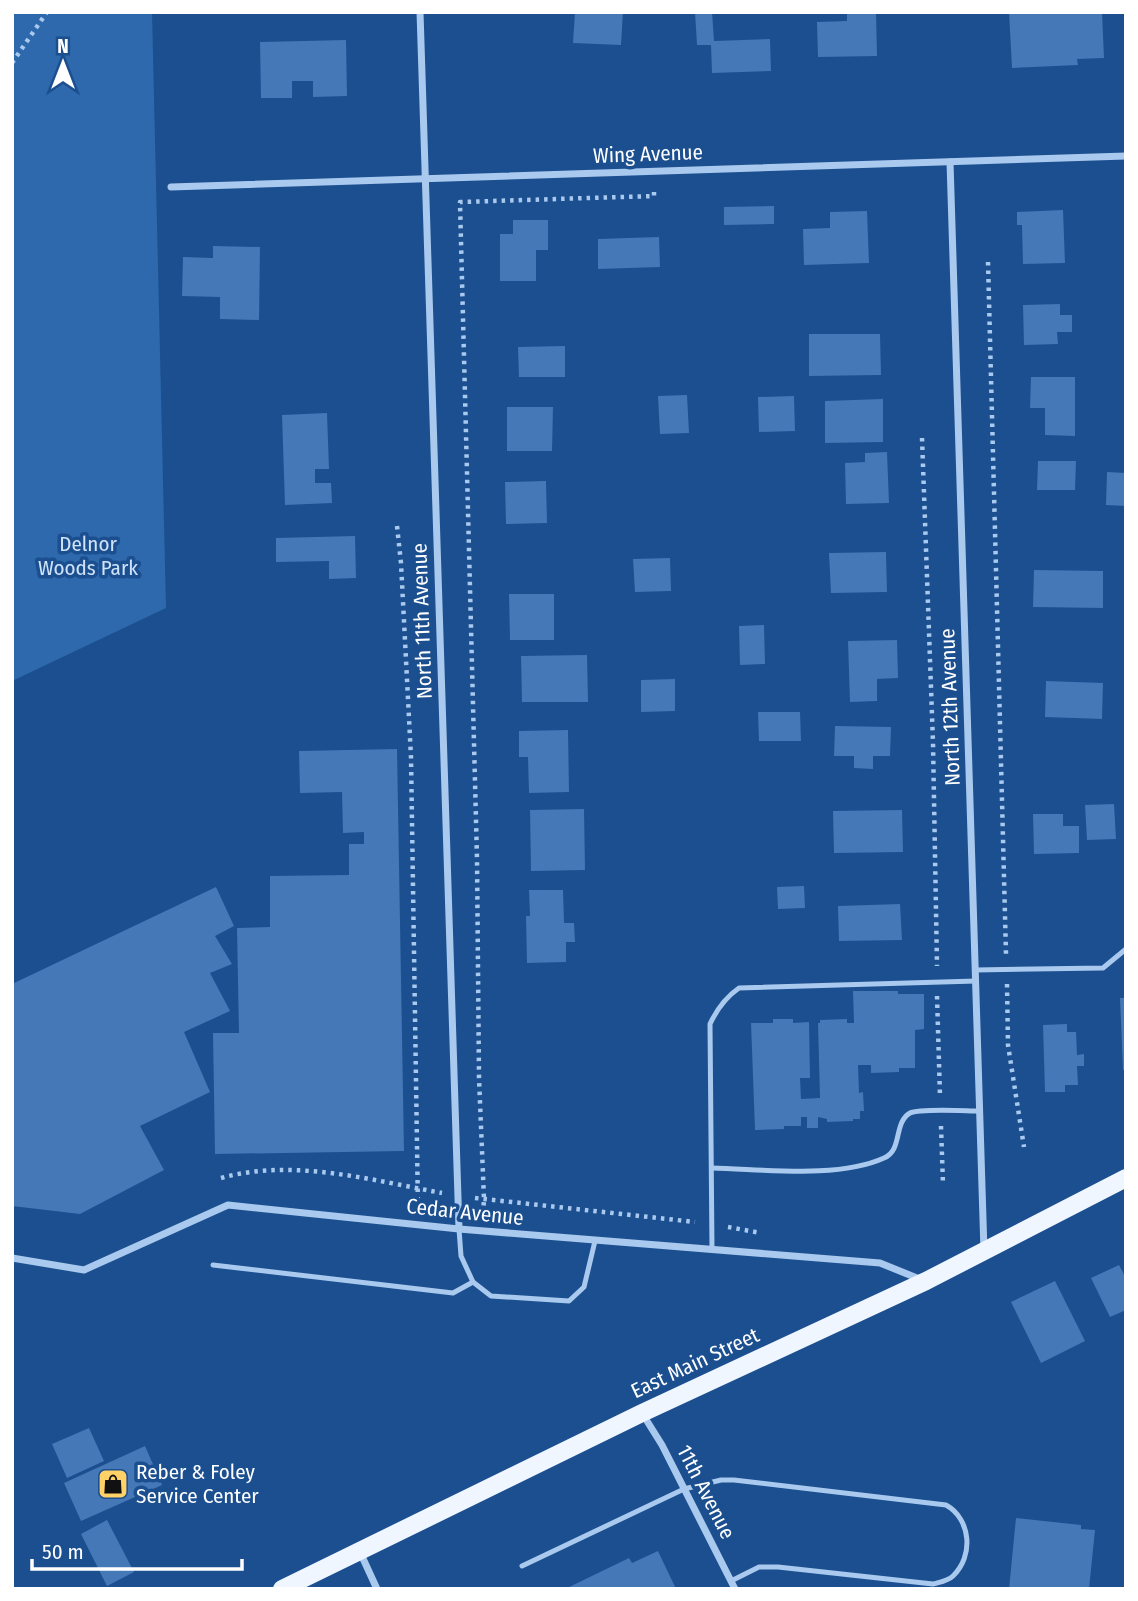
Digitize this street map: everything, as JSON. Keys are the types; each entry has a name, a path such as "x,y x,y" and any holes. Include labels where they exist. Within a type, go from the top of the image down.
{"main road":[{"name":"East Main Street","path":"282,1589 642,1413 926,1281 1126,1178"}],"street":[{"name":"North 11th Avenue","path":"420,12 458,1230"},
{"name":"Wing Avenue","path":"171,187 1126,156"},
{"name":"North 12th Avenue","path":"950,162 984,1251"},
{"name":"Cedar Avenue","path":"12,1258 84,1270 228,1205 458,1230 880,1263 926,1281"},
{"name":"11th Avenue","path":"642,1413 662,1445 733,1585"},
{"path":"360,1552 377,1589"}],"lane":[{"path":"975,970 1103,968 1126,949"},
{"path":"712,1250 710,1024 730,995 739,988 976,981"},
{"path":"712,1168 837,1170 861,1166 888,1157 896,1144 901,1121 912,1112 980,1111"},
{"path":"458,1230 461,1256 472,1282 491,1296 569,1301 584,1287 596,1241"},
{"path":"213,1265 453,1293 472,1282"},
{"path":"523,1566 684,1489 720,1480 946,1505 957,1511 964,1522 966,1555 961,1567 951,1578 933,1584 759,1567 733,1585"}],"path":[{"path":"12,63 47,12"},
{"path":"482,1218 484,1199 479,1079 477,859 460,202 654,196 654,183"},
{"path":"988,262 1008,1045 1024,1147"},
{"path":"922,438 933,743 943,1184"},
{"path":"397,526 411,757 419,1189 417,1225"},
{"path":"221,1178 247,1171 336,1172 457,1196 713,1224 764,1234"}],"green space":[{"name":"Delnor Woods Park","path":"12,12 152,12 166,608 12,681"}],"building":[{"path":"575,12 623,12 621,45 573,43"},
{"path":"695,12 712,12 714,41 770,39 771,71 712,73 711,45 697,45"},
{"path":"847,12 876,12 877,56 818,57 817,22 847,21"},
{"path":"1009,12 1102,12 1104,58 1077,59 1078,65 1012,68"},
{"path":"346,40 347,96 313,97 313,81 292,81 292,98 261,98 260,42"},
{"path":"774,206 774,224 724,225 724,207"},
{"path":"1063,210 1065,263 1023,264 1022,225 1017,225 1017,212"},
{"path":"867,211 869,263 804,265 803,229 830,228 830,212"},
{"path":"513,220 548,220 548,250 536,250 536,281 500,281 500,234 513,234"},
{"path":"659,237 660,267 598,269 598,239"},
{"path":"213,246 260,247 259,320 220,319 220,297 182,296 183,257 213,258"},
{"path":"1060,304 1060,315 1072,315 1072,332 1057,332 1058,344 1024,345 1023,305"},
{"path":"809,334 880,334 881,375 809,376"},
{"path":"565,346 565,377 519,377 518,347"},
{"path":"1031,377 1075,377 1075,436 1045,435 1045,408 1030,408"},
{"path":"687,395 689,433 660,434 658,396"},
{"path":"794,396 795,431 759,432 758,397"},
{"path":"883,399 883,442 825,443 825,401"},
{"path":"507,407 553,407 552,451 507,451"},
{"path":"327,413 329,469 315,469 315,483 331,483 332,503 285,505 282,415"},
{"path":"887,452 889,503 846,504 845,463 865,462 865,453"},
{"path":"1038,461 1076,461 1075,490 1037,490"},
{"path":"1107,472 1126,473 1126,506 1106,505"},
{"path":"546,481 547,523 506,524 505,482"},
{"path":"355,536 356,578 329,579 329,561 276,562 276,538"},
{"path":"886,552 887,592 831,593 829,553"},
{"path":"670,558 671,591 635,592 633,559"},
{"path":"1034,570 1103,571 1103,608 1033,607"},
{"path":"509,594 554,594 554,640 510,640"},
{"path":"764,625 765,664 740,665 739,626"},
{"path":"897,640 898,678 877,679 877,701 850,702 848,641"},
{"path":"587,655 588,702 522,702 521,656"},
{"path":"675,679 675,711 641,712 641,680"},
{"path":"1046,681 1103,683 1102,719 1045,717"},
{"path":"758,712 800,712 801,741 759,741"},
{"path":"835,726 891,727 890,756 873,756 873,769 854,768 854,756 834,756"},
{"path":"568,730 569,792 529,793 528,757 519,757 519,731"},
{"path":"397,749 404,1151 215,1154 213,1033 239,1033 237,928 270,927 270,876 349,875 349,844 364,844 364,832 343,833 342,792 300,793 299,751"},
{"path":"1114,804 1116,839 1087,840 1085,805"},
{"path":"584,809 585,870 531,871 530,810"},
{"path":"902,810 903,852 834,853 833,811"},
{"path":"1033,814 1063,814 1063,826 1079,826 1079,853 1034,854"},
{"path":"804,886 805,908 778,909 777,887"},
{"path":"216,887 234,926 215,936 232,964 210,973 230,1011 184,1032 210,1092 140,1126 164,1170 80,1214 12,1206 12,984"},
{"path":"529,890 563,890 564,923 574,923 575,942 566,942 566,962 527,963 526,916 530,916"},
{"path":"900,904 902,940 839,941 838,906"},
{"path":"853,991 924,994 924,1029 915,1030 915,1068 899,1068 899,1072 871,1073 871,1065 858,1065 859,1093 863,1092 864,1111 860,1111 860,1119 827,1122 827,1119 818,1117 818,1128 807,1128 807,1117 801,1117 801,1126 755,1130 751,1023 773,1023 773,1019 793,1019 793,1023 809,1022 810,1078 800,1078 801,1099 820,1098 818,1023 820,1020 847,1019 847,1023 854,1023"},
{"path":"1120,998 1126,998 1126,1070 1123,1070"},
{"path":"1067,1024 1067,1032 1076,1032 1077,1055 1084,1054 1084,1066 1077,1066 1078,1085 1065,1085 1065,1092 1045,1092 1043,1025"},
{"path":"1119,1265 1126,1278 1126,1310 1110,1317 1091,1278"},
{"path":"1055,1281 1085,1341 1041,1363 1011,1302"},
{"path":"89,1428 104,1461 67,1478 52,1444"},
{"name":"Reber & Foley Service Center","path":"145,1446 162,1485 81,1521 64,1483"},
{"path":"1016,1518 1081,1525 1081,1529 1095,1530 1089,1589 1009,1589"},
{"path":"107,1520 134,1572 107,1586 81,1534"},
{"path":"658,1551 676,1589 565,1589 629,1558 632,1563"}],"place":[{"name":"Reber & Foley Service Center","path":"113,1484"}]}
